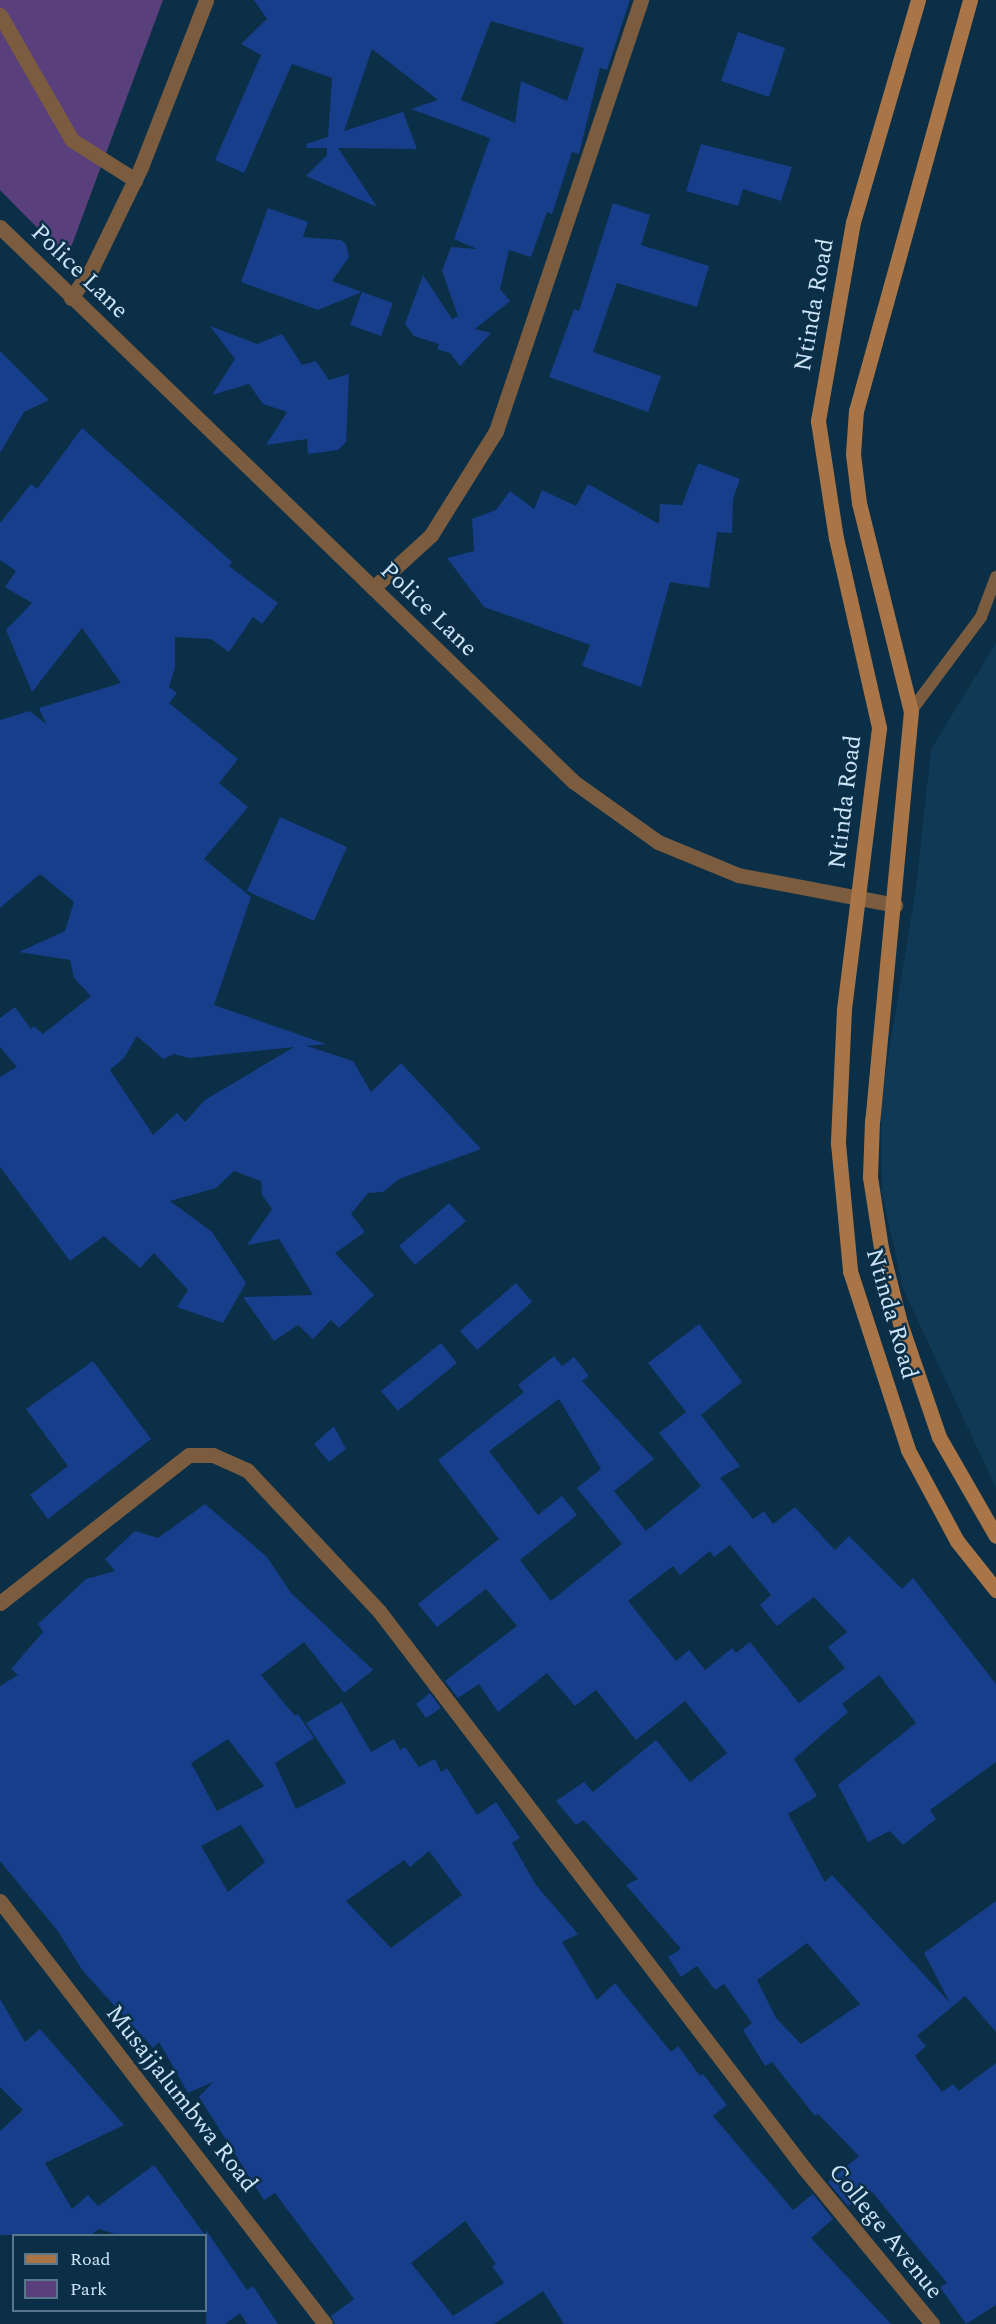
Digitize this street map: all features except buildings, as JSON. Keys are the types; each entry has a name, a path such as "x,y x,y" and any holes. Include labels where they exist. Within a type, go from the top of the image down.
{"main road":[{"name":"Ntinda Road","path":"918,0 853,222 818,421 836,538 879,728 844,1009 838,1143 850,1271 908,1450 957,1541 996,1590"},
{"name":"Ntinda Road","path":"970,0 856,410 853,454 859,503 911,711 895,905 884,985 870,1177 900,1323 939,1437 996,1536"}],"street":[{"path":"71,298 92,268 135,180 206,0"},
{"path":"373,588 431,536 495,431 642,0"},
{"path":"0,15 72,141 135,180"},
{"name":"Police Lane","path":"0,227 574,782 658,842 738,875 895,905"},
{"name":"College Avenue","path":"0,1603 189,1455 213,1455 247,1470 379,1611 804,2168 932,2324"},
{"name":"Musajjalumbwa Road","path":"0,1901 325,2324"}],"lane":[{"path":"911,711 981,617 996,577"}],"shaded area":[{"path":"996,643 996,1488 903,1289 882,1193 881,1100 916,887 931,749"}],"green space":[{"path":"0,0 163,0 67,258 0,190"}]}
